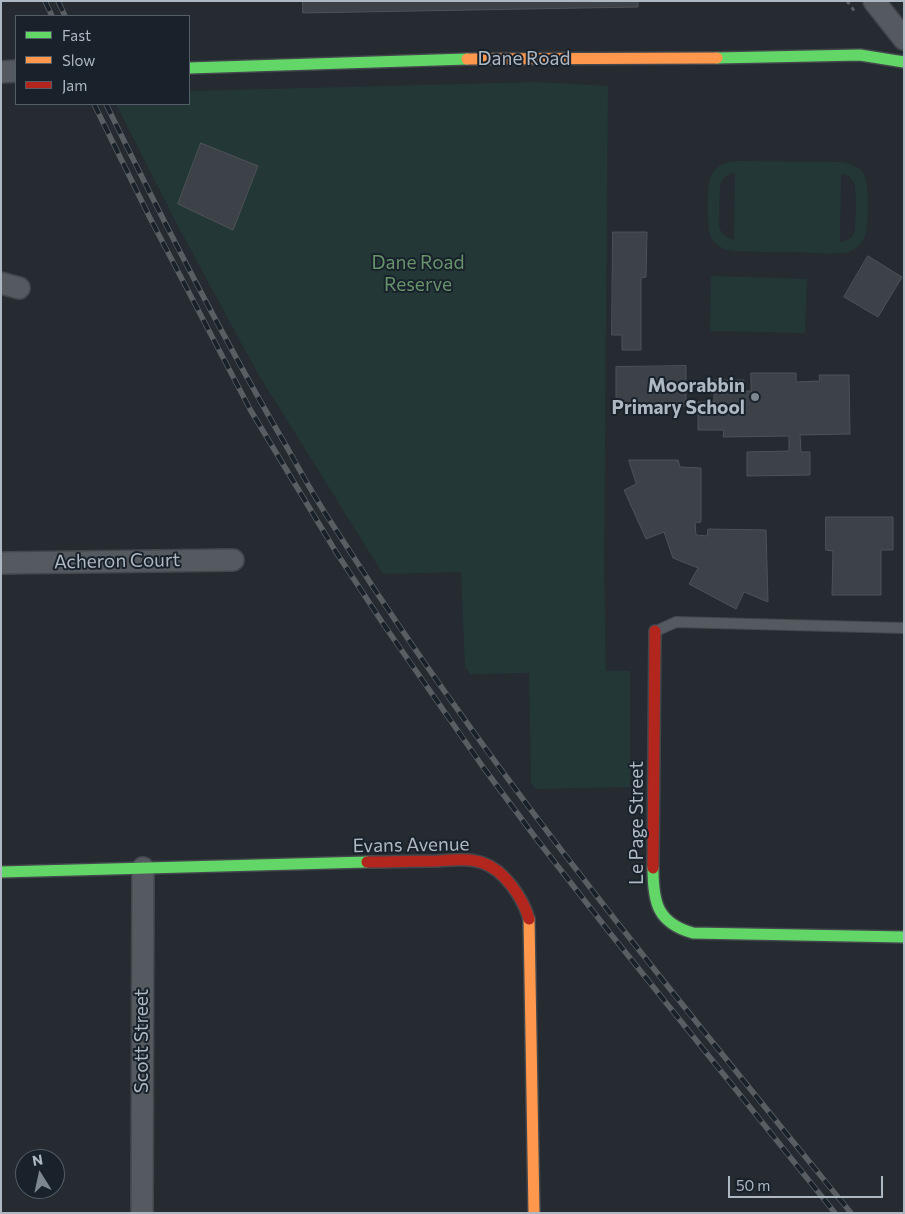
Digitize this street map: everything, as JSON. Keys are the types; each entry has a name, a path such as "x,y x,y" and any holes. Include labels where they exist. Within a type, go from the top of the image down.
{"street":[{"path":"876,3 901,37"},
{"name":"Dane Road","path":"860,56 901,37"},
{"name":"Dane Road","path":"190,68 476,59 860,56 904,62"},
{"path":"1,72 15,72"},
{"name":"Acheron Court","path":"1,563 233,560"},
{"name":"Le Page Street","path":"656,631 653,890 657,906 665,919 674,927 693,933 904,938"},
{"name":"Evans Avenue","path":"1,872 463,860 486,864 495,870 518,895 526,909 528,920 534,1213"},
{"name":"Scott Street","path":"142,1213 143,868"}],"lane":[{"path":"656,631 676,622 904,628"}],"green space":[{"name":"Dane Road Reserve","path":"539,82 608,86 604,567 606,671 630,671 630,787 536,789 531,783 529,673 471,674 465,668 461,572 383,574 257,372 179,228 117,105 190,105 190,91"},
{"path":"736,161 841,162 857,167 862,171 866,179 868,195 868,214 864,238 853,250 835,254 733,251 718,246 709,230 708,191 714,171 726,163","holes":["731,173 735,173 734,240 724,235 719,225 720,185 724,178","841,174 849,176 855,184 856,205 855,231 852,237 840,242"]},
{"path":"711,276 807,279 805,333 710,331"}],"building":[{"path":"303,1 638,1 638,7 303,13"},
{"path":"201,143 258,166 233,230 178,204"},
{"path":"613,232 647,232 646,277 641,278 641,350 622,350 622,335 612,335"},
{"path":"868,256 902,277 878,317 844,297"},
{"path":"686,366 686,406 616,407 616,367"},
{"path":"751,373 796,373 796,382 820,381 819,375 849,375 850,434 800,435 801,452 810,452 810,475 747,476 747,452 789,451 789,436 723,437 724,430 698,430 698,402 714,402 714,380 744,380 744,391 751,391"},
{"path":"629,460 678,460 680,467 701,468 701,522 695,523 696,535 707,536 708,529 766,530 768,602 744,592 736,609 689,584 698,568 673,558 664,532 646,539 624,490 636,484"},
{"path":"826,517 893,517 893,550 881,550 881,595 832,595 833,551 826,550"}],"railway":[{"path":"45,1 52,15"},
{"path":"58,1 65,15"},
{"path":"94,105 150,218 251,411 336,552 384,625 483,767 535,837 835,1213"},
{"path":"106,105 216,321 315,497 373,587 428,668 544,828 665,983 851,1213"}],"traffic: fast":[{"path":"717,58 860,55 904,62"},
{"path":"190,68 467,59"},
{"path":"1,872 367,862"},
{"path":"653,868 654,891 660,909 672,923 681,929 693,933 904,937"}],"traffic: slow":[{"path":"467,59 717,58"},
{"path":"529,919 534,1213"}],"traffic: jam":[{"path":"653,868 655,631"},
{"path":"367,862 472,860 483,863 498,872 512,886 522,902 529,919"}],"place":[{"name":"Moorabbin Primary School","path":"755,397"}]}
